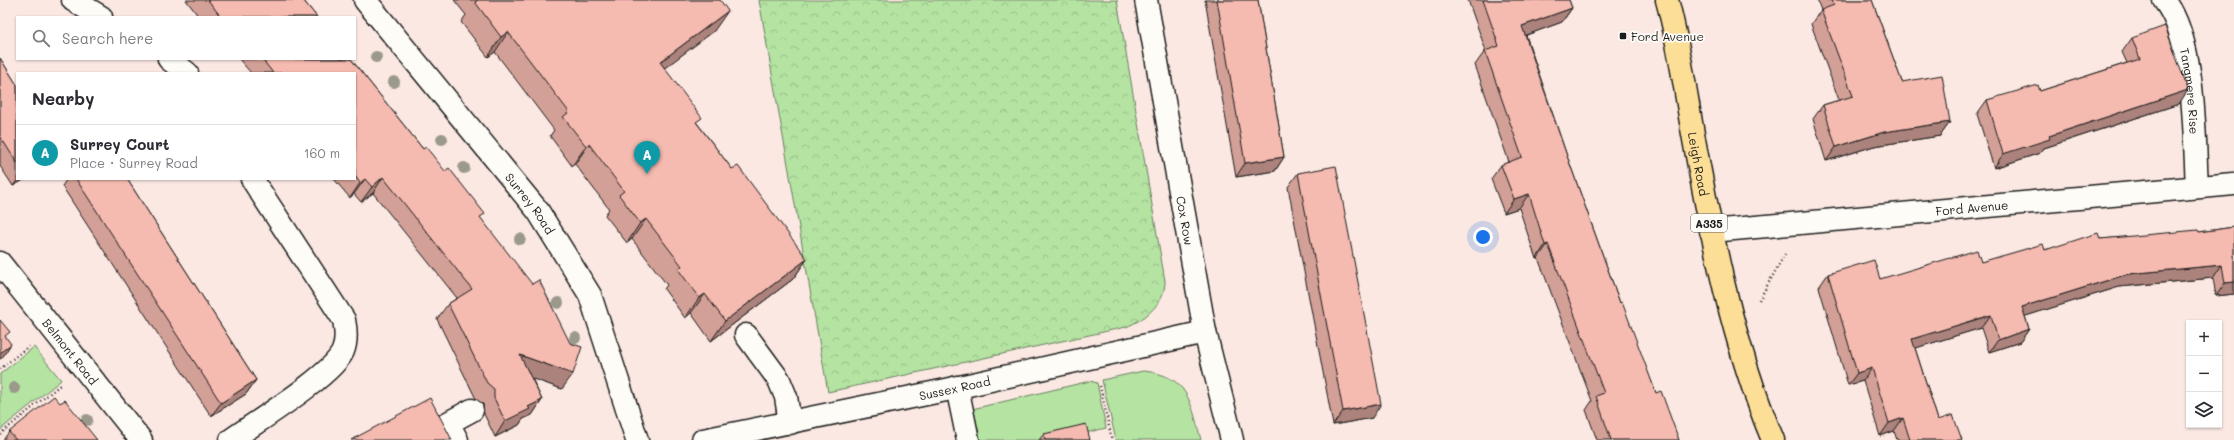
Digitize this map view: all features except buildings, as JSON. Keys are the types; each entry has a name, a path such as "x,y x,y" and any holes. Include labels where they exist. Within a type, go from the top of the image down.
{"main road":[{"name":"Leigh Road","path":"1667,0 1711,231 1743,359 1772,440"}],"street":[{"path":"74,0 99,16"},
{"name":"Surrey Road","path":"365,0 542,217 590,295 637,440"},
{"name":"Cox Row","path":"1146,0 1205,332 1232,440"},
{"name":"Tangmere Rise","path":"2164,0 2172,10 2190,70 2197,187"},
{"path":"170,60 186,72"},
{"path":"231,440 331,369 343,351 346,338 344,320 253,180"},
{"name":"Ford Avenue","path":"1711,231 2234,184"},
{"name":"Belmont Road","path":"0,263 141,440"},
{"name":"Sussex Road","path":"703,440 790,423 1205,332"},
{"path":"746,336 779,380 786,396 790,423"},
{"path":"957,387 968,440"},
{"path":"457,440 448,423 472,410"}],"path":[{"path":"1759,300 1792,240 1796,224"},
{"path":"0,369 50,327"},
{"path":"1093,357 1112,440"},
{"path":"0,434 82,367"}],"green space":[{"path":"759,0 1117,0 1165,281 1162,296 1158,303 1141,320 1126,327 828,392"},
{"path":"34,347 61,380 0,430 0,374"},
{"path":"1143,371 1170,378 1185,393 1194,414 1201,440 1116,440 1102,380"},
{"path":"1090,381 1097,383 1106,428 1056,440 975,440 968,410"}],"place":[{"name":"Ford Avenue","path":"1623,36"},
{"name":"Surrey Court","path":"647,174"}]}
